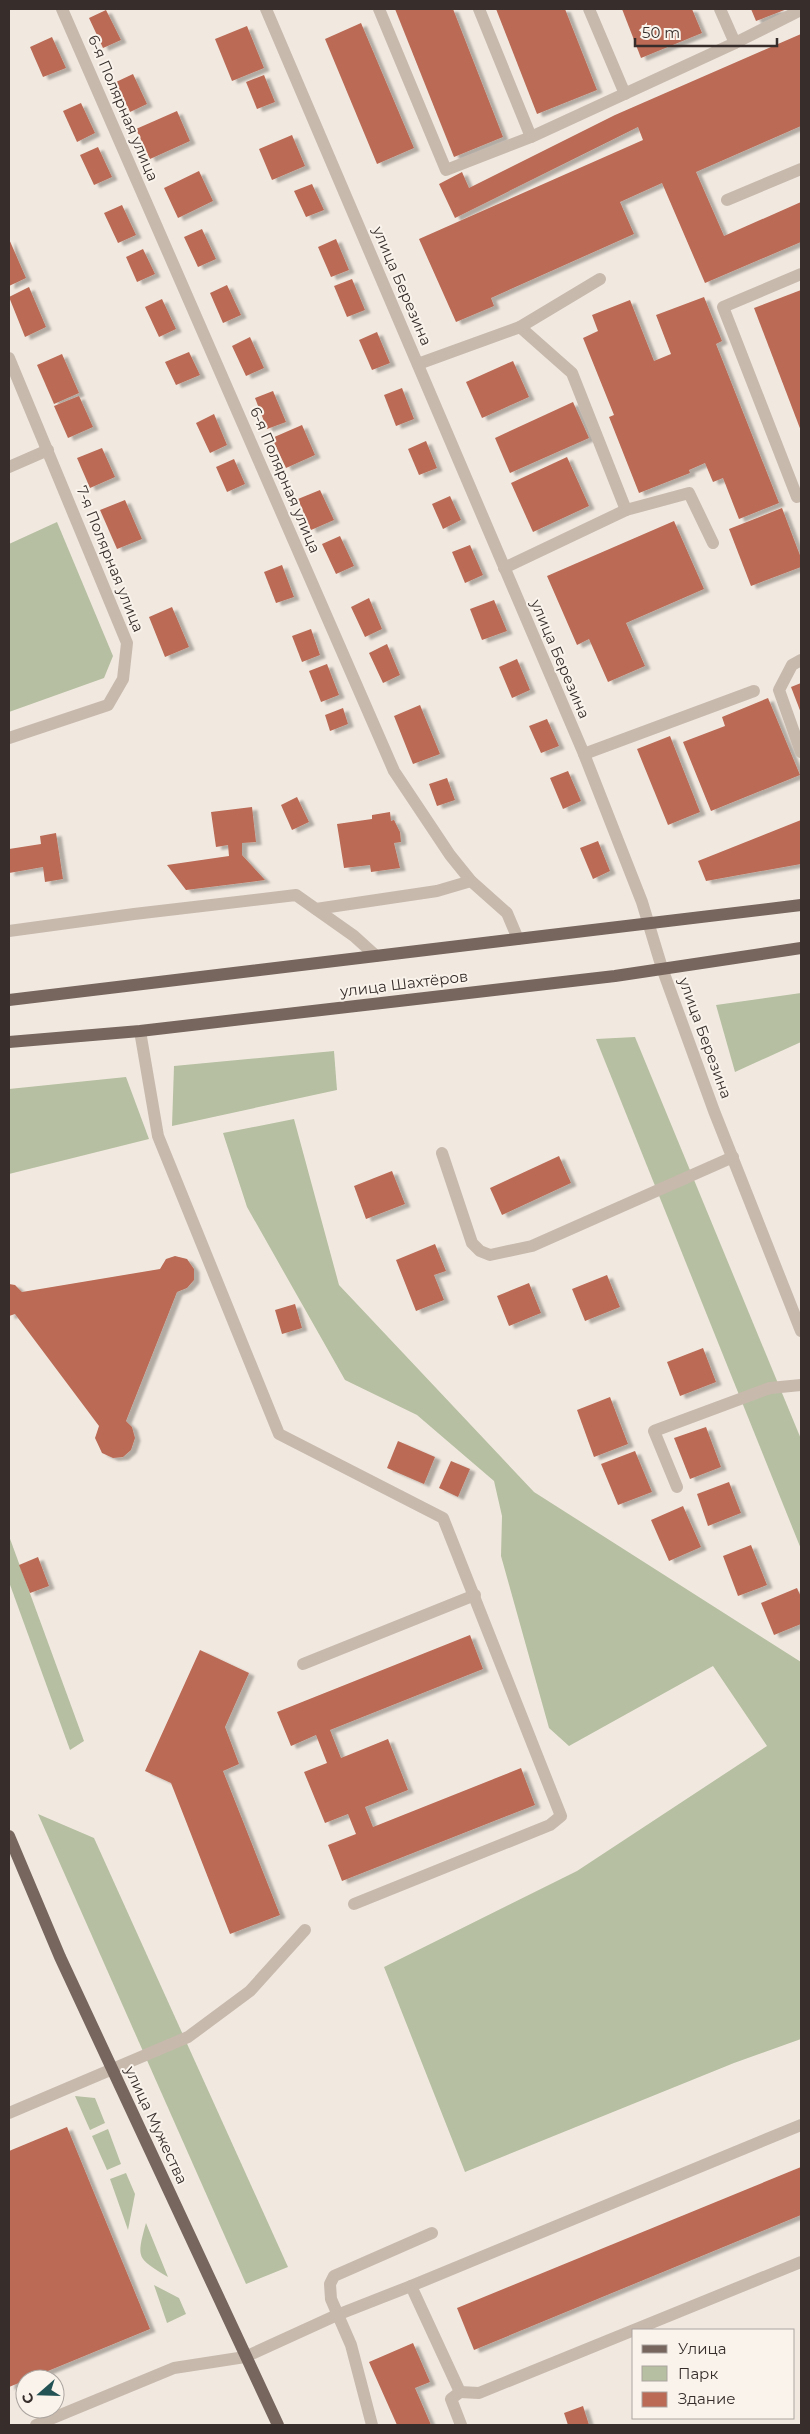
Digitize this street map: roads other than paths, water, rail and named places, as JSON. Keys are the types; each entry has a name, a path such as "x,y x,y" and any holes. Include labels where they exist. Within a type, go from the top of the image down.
{"main road":[{"name":"улица Шахтёров","path":"9,1000 801,905"},
{"name":"улица Шахтёров","path":"9,1042 140,1031 615,976 801,948"},
{"name":"улица Мужества","path":"9,1836 60,1957 278,2425"}],"street":[{"name":"6-я Полярная улица","path":"62,9 394,771 450,855 471,881 507,913 518,939"},
{"name":"улица Березина","path":"266,9 584,754 649,923 662,968 733,1158 801,1331"},
{"path":"379,9 446,170 531,138 735,43 801,10"},
{"path":"479,9 531,138"},
{"path":"589,9 624,94"},
{"path":"720,9 735,43"},
{"path":"727,200 801,169"},
{"path":"801,274 723,307 797,497 801,495"},
{"path":"418,364 520,327 600,279"},
{"path":"520,327 572,373 626,510"},
{"name":"7-я Полярная улица","path":"9,358 127,643 123,679 108,705 9,738"},
{"path":"9,467 48,450"},
{"path":"504,568 626,510 689,493 713,543"},
{"path":"801,660 792,665 779,690 801,752"},
{"path":"584,754 754,691"},
{"path":"316,909 437,891 471,881"},
{"path":"9,931 296,895 354,936 376,956"},
{"path":"140,1031 158,1136 279,1434 443,1518 562,1816 550,1825 354,1904"},
{"path":"442,1153 472,1243 480,1251 490,1254 532,1246 733,1158"},
{"path":"677,1488 654,1431 770,1388 801,1385"},
{"path":"303,1664 475,1595"},
{"path":"9,2113 188,2037 250,1991 305,1930"},
{"path":"36,2425 174,2368 245,2357 337,2315 801,2124"},
{"path":"372,2425 350,2345 337,2315 330,2292 334,2276 432,2233"},
{"path":"636,2329 801,2262"},
{"path":"411,2286 460,2392"},
{"path":"461,2425 451,2399 460,2392 479,2393 632,2331"}]}
